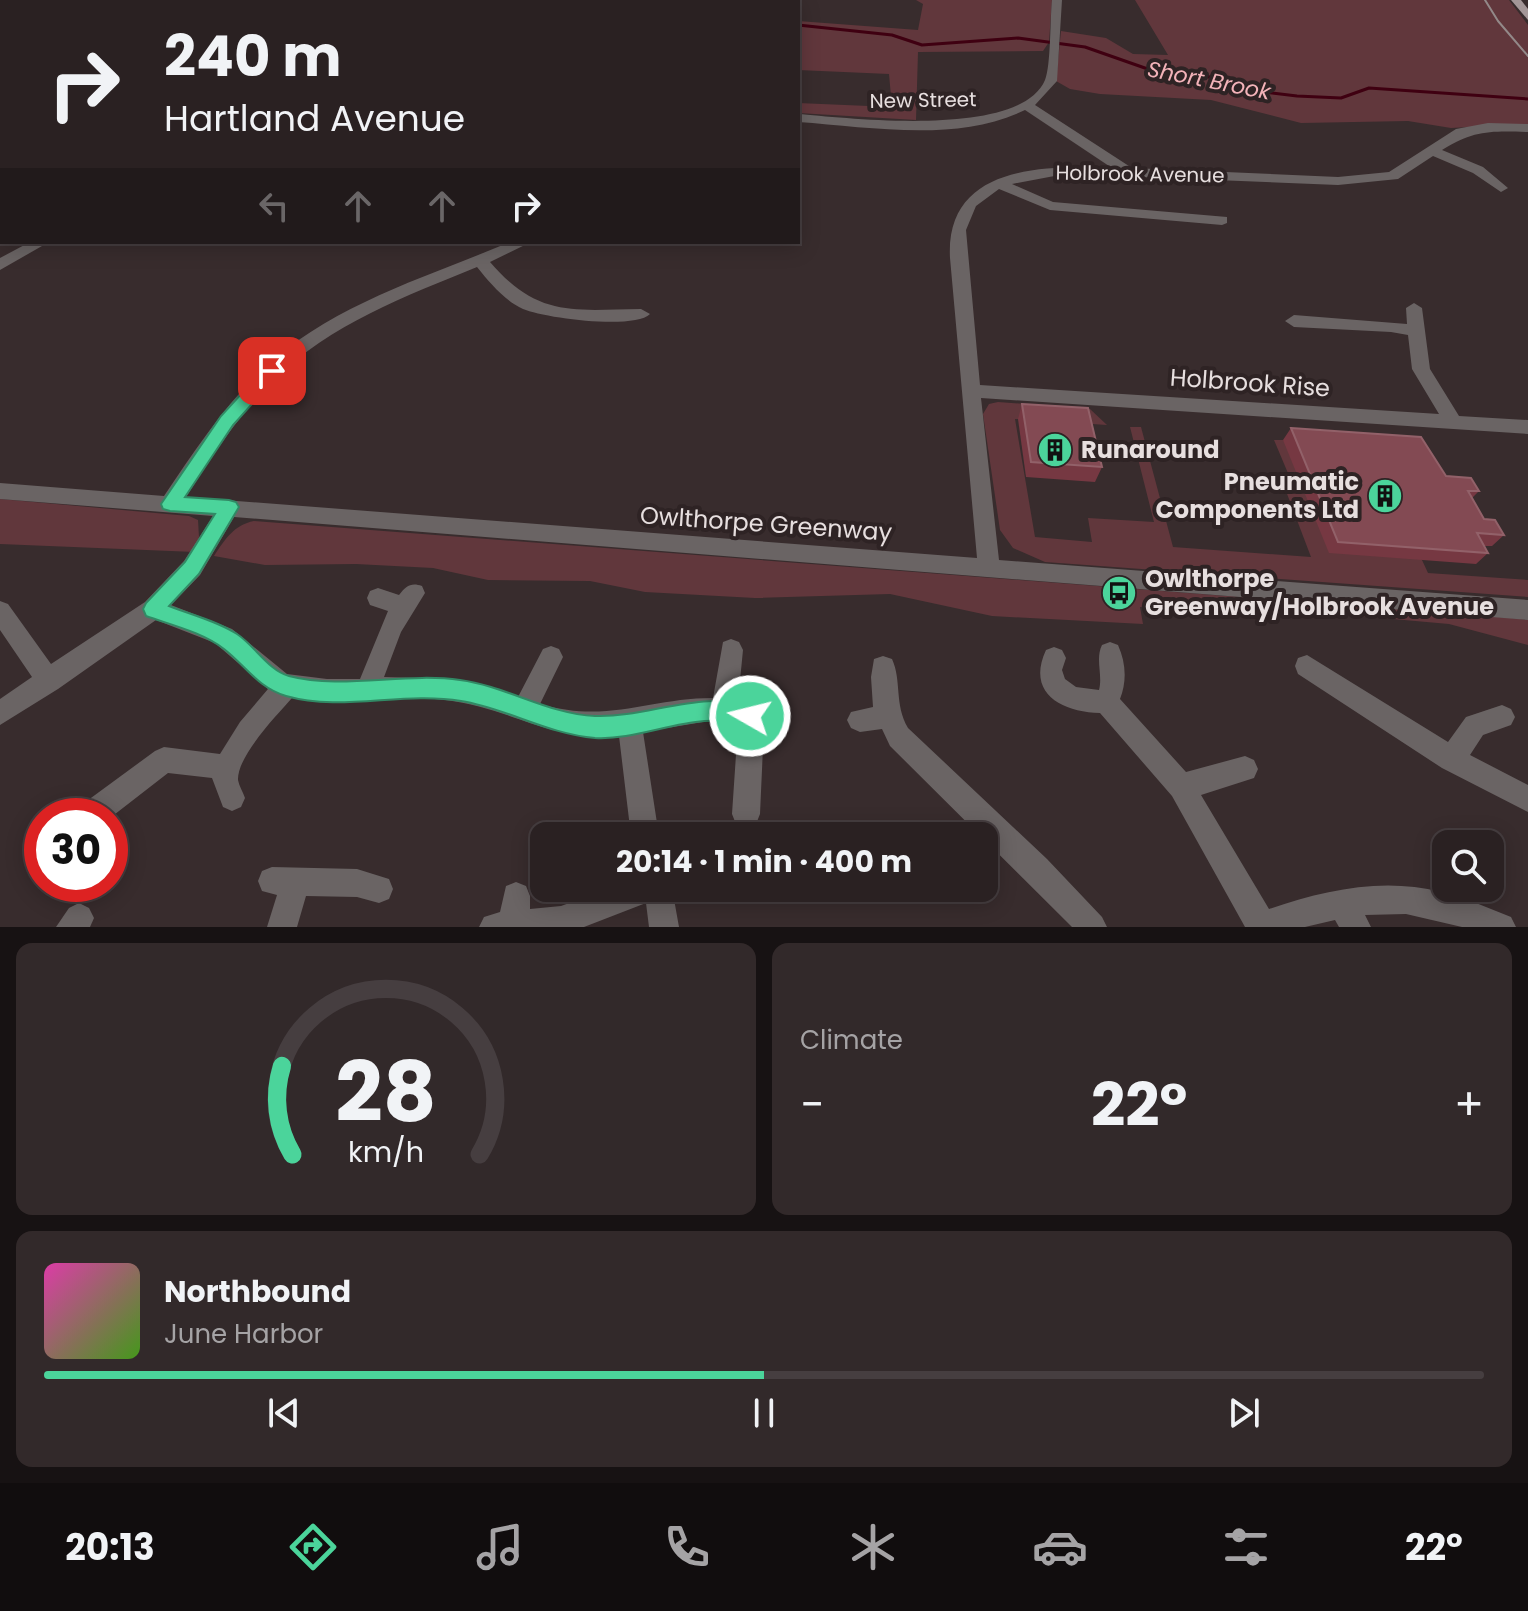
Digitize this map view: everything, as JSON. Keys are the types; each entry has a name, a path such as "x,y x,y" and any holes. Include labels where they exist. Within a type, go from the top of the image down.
{"main road":[{"path":"1520,2 1528,17"}],"street":[{"path":"1057,0 1051,81 1046,91 1027,105 1128,172"},
{"name":"New Street","path":"800,118 947,123 984,119 1027,105"},
{"name":"Holbrook Avenue","path":"989,567 958,258 959,225 971,204 1001,184 1050,171 1361,181 1393,176 1461,132 1528,128"},
{"path":"1431,151 1495,180 1501,188"},
{"path":"1001,184 1050,206 1222,220"},
{"path":"0,265 37,244"},
{"path":"170,504 238,407 272,371 301,348 351,315 518,244"},
{"path":"480,260 516,297 536,307 583,313 641,314"},
{"path":"1414,308 1414,331 1421,369 1453,422"},
{"path":"1294,321 1391,326 1414,331"},
{"name":"Holbrook Rise","path":"969,391 1528,427"},
{"name":"Owlthorpe Greenway","path":"0,491 1528,610"},
{"path":"0,713 153,609 192,568 229,507"},
{"path":"368,691 381,648 408,600 378,598"},
{"path":"153,609 217,633 270,678 287,686 316,690 438,688 464,691 574,725 630,724 724,711 750,716 746,814"},
{"path":"0,611 49,681"},
{"path":"724,711 731,650"},
{"path":"1106,701 1114,681 1110,653"},
{"path":"525,709 551,657"},
{"path":"1054,658 1050,667 1051,679 1057,689 1070,699 1084,703 1106,701"},
{"path":"1307,666 1451,759 1528,799"},
{"path":"883,667 882,698 873,718 899,737 1037,869 1092,927"},
{"path":"232,798 224,782 226,767 255,724 287,686"},
{"path":"1106,701 1181,787 1261,926 1349,915 1397,898 1432,899"},
{"path":"1451,759 1475,726 1502,717"},
{"path":"630,724 643,822"},
{"path":"114,798 164,760 226,767"},
{"path":"1181,787 1245,769"},
{"path":"282,927 284,883 357,883 379,889"},
{"path":"514,926 516,896"},
{"path":"494,927 561,921 612,902"},
{"path":"660,902 664,927"},
{"path":"1461,902 1501,927"}],"shaded area":[{"path":"916,0 1052,0 1049,42 1043,51 918,52 916,120 800,113 800,103 892,107 889,74 800,70 800,21 918,30 923,4"},
{"path":"1135,0 1509,0 1528,25 1528,124 1451,128 1408,121 1301,123 1211,100 1100,94 1070,89 1056,81 1061,31 1106,38 1133,54 1168,55"},
{"path":"998,402 1090,409 1107,425 1015,419 1035,537 1092,542 1088,518 1154,522 1130,427 1141,427 1173,547 1311,557 1281,478 1290,478 1274,440 1283,440 1422,560 1428,573 1528,580 1528,597 1045,562 1013,548 1000,530 983,414 989,404"},
{"path":"0,499 189,516 198,520 199,537 195,552 0,544"},
{"path":"254,521 1511,618 1528,620 1528,645 1449,624 1348,615 1248,616 1140,607 1143,624 992,616 890,594 755,598 645,592 590,581 488,580 433,568 356,564 265,565 214,556 235,529"}],"building":[{"name":"Runaround","path":"1022,404 1088,408 1102,467 1031,462"},
{"name":"Pneumatic Components Ltd","path":"1291,428 1421,437 1446,476 1471,478 1479,491 1468,491 1484,519 1495,520 1504,535 1477,533 1488,553 1338,542"}],"waterway":[{"name":"Short Brook","path":"800,25 892,35 922,45 1018,38 1085,47 1162,74 1202,74 1237,89 1297,96 1341,98 1369,88 1528,99"}],"tram line":[{"path":"1485,0 1498,21 1528,56"}],"place":[{"name":"Runaround","path":"1055,450"},
{"name":"Pneumatic Components Ltd","path":"1385,496"},
{"name":"Owlthorpe Greenway/Holbrook Avenue","path":"1119,593"}],"route":[{"path":"272,371 227,420 170,504 229,507 192,568 153,609 217,633 270,678 287,686 316,690 438,688 464,691 553,720 597,727 703,711 740,712 750,716"}]}
